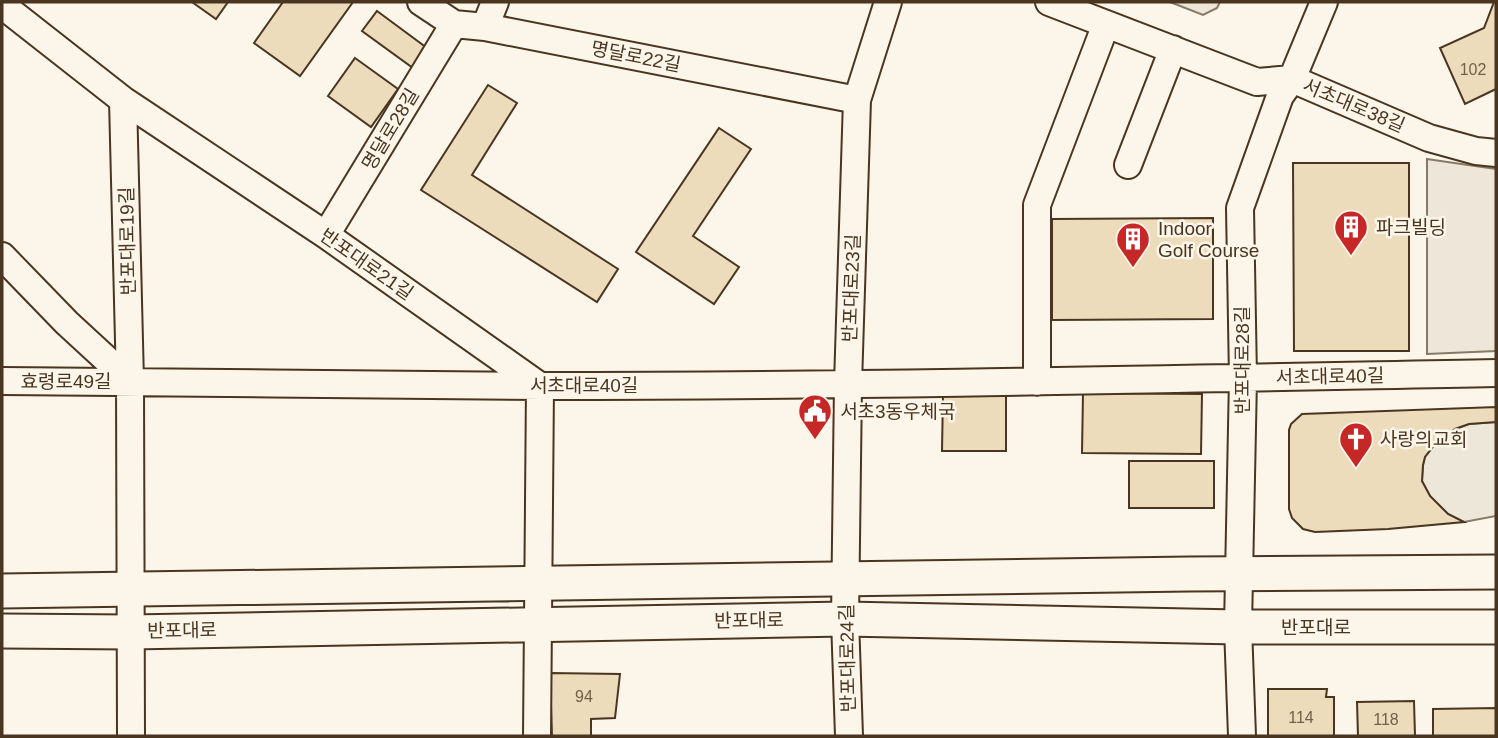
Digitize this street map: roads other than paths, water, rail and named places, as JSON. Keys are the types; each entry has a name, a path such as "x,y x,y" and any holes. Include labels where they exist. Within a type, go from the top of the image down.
{"main road":[{"name":"반포대로","path":"2,591 1496,572"},
{"name":"반포대로","path":"2,631 131,632 845,619 1238,627 1496,627"}],"street":[{"name":"명달로22길","path":"421,2 454,24 485,27 857,100"},
{"path":"485,27 495,2"},
{"name":"반포대로23길","path":"846,579 848,384 857,100 888,2"},
{"name":"서초대로38길","path":"1049,2 1257,82 1292,79 1429,138 1476,151 1496,153"},
{"name":"반포대로28길","path":"1242,736 1238,627 1243,378 1240,208 1280,96 1292,79 1324,2"},
{"name":"반포대로21길","path":"2,5 123,100 326,235 540,386"},
{"name":"명달로28길","path":"326,235 454,24"},
{"path":"1037,382 1037,205 1106,24"},
{"path":"1128,165 1173,49"},
{"name":"반포대로19길","path":"123,100 130,381 131,736"},
{"path":"2,256 67,323 130,381"},
{"name":"서초대로40길","path":"130,381 540,386 1037,382 1496,373"},
{"name":"효령로49길","path":"2,381 130,381"},
{"path":"537,736 540,386"},
{"name":"반포대로24길","path":"846,579 849,736"}],"place":[{"name":"파크빌딩","path":"1351,257"},
{"name":"Indoor Golf Course","path":"1133,269"},
{"name":"서초3동우체국","path":"815,441"},
{"name":"사랑의교회","path":"1356,469"}]}
